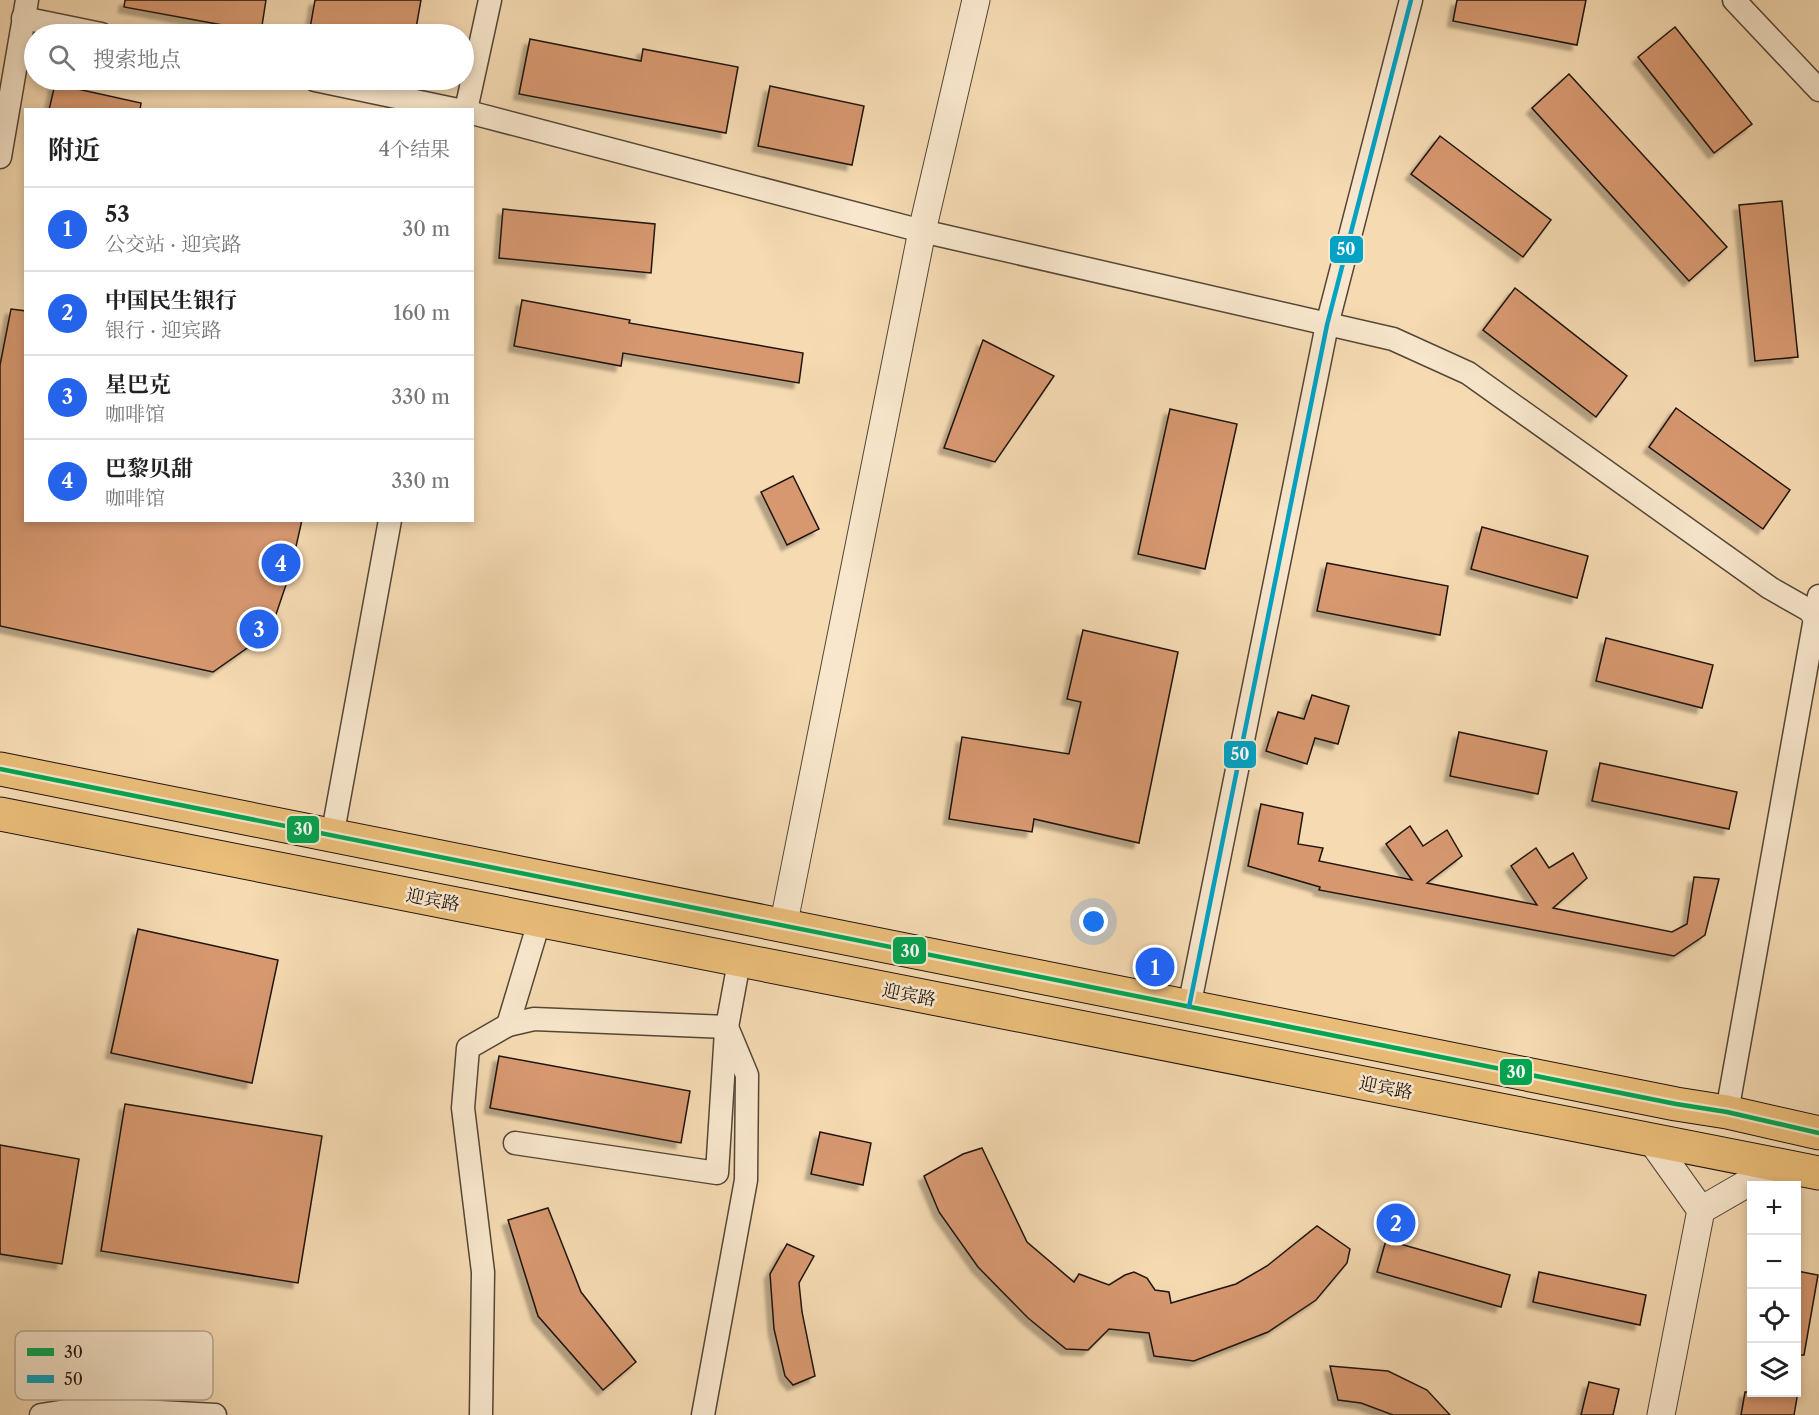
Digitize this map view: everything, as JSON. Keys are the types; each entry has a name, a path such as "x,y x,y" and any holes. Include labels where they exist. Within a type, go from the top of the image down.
{"highway":[{"path":"0,769 783,927 1727,1112 1819,1133"},
{"name":"迎宾路","path":"0,814 739,962 1819,1173"},
{"path":"1508,1112 1516,1072"}],"street":[{"path":"474,70 490,0"},
{"path":"783,927 922,231 976,0"},
{"path":"1189,1007 1327,325 1411,0"},
{"path":"1734,0 1819,90"},
{"path":"0,157 25,9 71,24"},
{"path":"363,90 448,108"},
{"path":"465,108 470,90"},
{"path":"474,114 922,231 1394,339 1468,373 1770,588 1817,608 1727,1112"},
{"path":"332,837 390,522"},
{"path":"508,1025 539,922"},
{"path":"717,1173 727,1027 739,962"},
{"path":"481,1415 483,1272 463,1108 468,1048 508,1025 534,1019 727,1027"},
{"path":"703,1415 746,1180 747,1075 727,1027"},
{"path":"1651,1140 1701,1210 1661,1415"},
{"path":"515,1143 717,1173 746,1180"},
{"path":"1701,1210 1779,1165"},
{"path":"41,1415 85,1408 215,1415"}],"building":[{"path":"125,0 266,0 262,24 217,24 124,7"},
{"path":"315,0 421,0 417,24 311,24"},
{"path":"1457,0 1586,0 1577,45 1453,21"},
{"path":"1675,27 1752,124 1714,153 1638,57"},
{"path":"530,39 641,61 643,49 738,67 726,133 519,94"},
{"path":"1569,74 1727,247 1689,281 1532,108"},
{"path":"770,86 864,106 852,165 758,146"},
{"path":"54,90 82,90 141,103 140,108 49,108"},
{"path":"1440,136 1551,220 1523,257 1411,174"},
{"path":"1782,201 1798,357 1755,361 1739,205"},
{"path":"503,209 655,224 651,273 499,258"},
{"path":"1515,288 1627,376 1596,417 1483,330"},
{"path":"522,300 630,320 629,323 803,353 799,383 623,353 621,366 514,346"},
{"path":"11,309 24,311 24,522 302,522 290,573 270,632 213,672 0,626 0,365"},
{"path":"983,340 1054,376 995,462 944,448"},
{"path":"1676,408 1790,490 1763,529 1649,447"},
{"path":"1170,409 1237,424 1205,569 1138,554"},
{"path":"793,476 819,529 787,545 761,492"},
{"path":"1482,527 1588,556 1577,598 1471,569"},
{"path":"1327,563 1448,586 1440,635 1317,611"},
{"path":"1083,630 1178,652 1139,843 1034,819 1032,832 949,819 962,737 1069,754 1081,702 1067,699"},
{"path":"1606,638 1713,665 1702,708 1596,681"},
{"path":"1312,695 1349,706 1338,744 1315,738 1307,764 1266,751 1278,712 1304,719"},
{"path":"1459,732 1547,751 1538,794 1450,776"},
{"path":"1600,763 1737,792 1729,829 1592,801"},
{"path":"1261,804 1303,813 1298,844 1323,848 1319,861 1412,880 1386,844 1410,826 1423,846 1447,830 1462,856 1427,883 1537,905 1511,866 1536,848 1549,868 1573,853 1587,878 1553,908 1672,932 1687,924 1694,877 1719,879 1705,935 1674,956 1319,890 1320,887 1248,866"},
{"path":"138,929 278,960 252,1083 111,1053"},
{"path":"499,1056 690,1091 681,1143 490,1108"},
{"path":"125,1104 322,1136 298,1283 101,1251"},
{"path":"820,1132 871,1143 863,1185 811,1174"},
{"path":"0,1145 79,1159 62,1264 0,1254"},
{"path":"982,1148 1027,1242 1074,1282 1079,1274 1109,1285 1134,1272 1147,1278 1155,1290 1169,1292 1171,1303 1236,1284 1267,1266 1317,1226 1350,1249 1347,1263 1316,1300 1268,1332 1194,1361 1154,1356 1149,1333 1109,1329 1088,1350 1066,1349 1028,1318 978,1267 939,1212 924,1176 963,1154"},
{"path":"548,1208 581,1292 636,1362 603,1390 538,1316 508,1220"},
{"path":"1386,1240 1510,1275 1501,1307 1377,1272"},
{"path":"787,1244 814,1256 799,1283 802,1312 815,1376 793,1385 785,1376 774,1329 770,1274"},
{"path":"1539,1272 1646,1295 1640,1325 1533,1302"},
{"path":"1801,1272 1818,1275 1804,1355 1801,1355"},
{"path":"1330,1366 1388,1371 1427,1390 1450,1415 1393,1415 1361,1403 1338,1400"},
{"path":"1589,1382 1619,1389 1613,1415 1581,1415"},
{"path":"1745,1392 1747,1392 1747,1397 1797,1397 1794,1415 1741,1415"}],"transit line":[{"name":"50","path":"1189,1007 1327,325 1411,0"},
{"name":"30","path":"0,769 1676,1104 1727,1112 1819,1133"}],"place":[{"name":"巴黎贝甜","path":"281,563"},
{"name":"星巴克","path":"259,629"},
{"name":"53","path":"1155,967"},
{"name":"中国民生银行","path":"1396,1223"}]}
